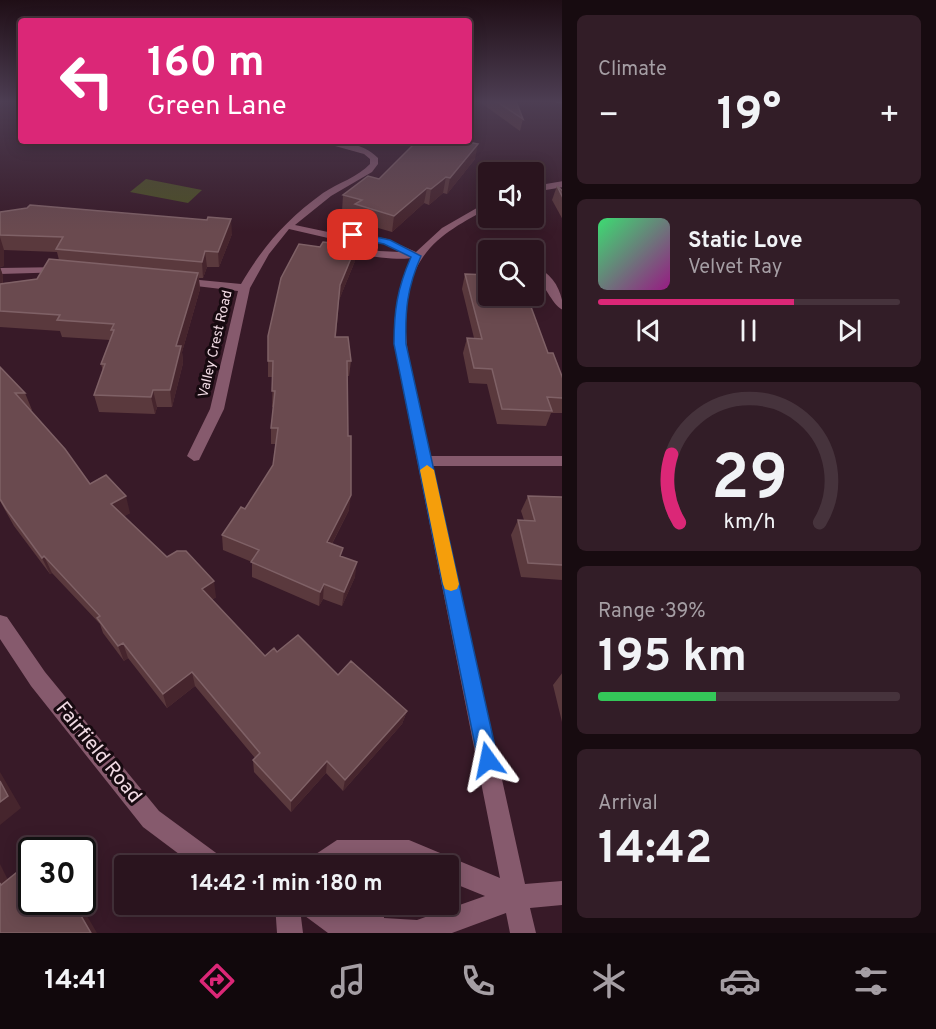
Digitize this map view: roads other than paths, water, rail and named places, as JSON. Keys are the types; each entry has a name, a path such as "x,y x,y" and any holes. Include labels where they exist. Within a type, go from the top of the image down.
{"street":[{"name":"Valley Crest Road","path":"194,456 217,409 244,288 264,253 287,226 328,194 369,170 374,164 374,158 367,152 339,145"},
{"path":"544,187 562,184"},
{"path":"478,210 450,224 416,256 406,279 399,308 400,344 523,933"},
{"path":"287,226 328,235 353,235 387,242 416,256"},
{"path":"328,235 342,247 379,254 416,256"},
{"path":"358,250 367,238"},
{"path":"0,271 79,271"},
{"path":"544,277 549,281 562,307"},
{"path":"162,279 244,288"},
{"path":"425,461 562,460"},
{"name":"Fairfield Road","path":"0,623 38,679 151,819 199,855"},
{"path":"333,855 337,852 351,855"},
{"path":"392,855 409,852 416,855"},
{"path":"459,873 517,897"},
{"path":"325,915 342,928 417,933 517,897 562,893"},
{"path":"288,915 290,933"},
{"path":"371,915 372,930"}]}
